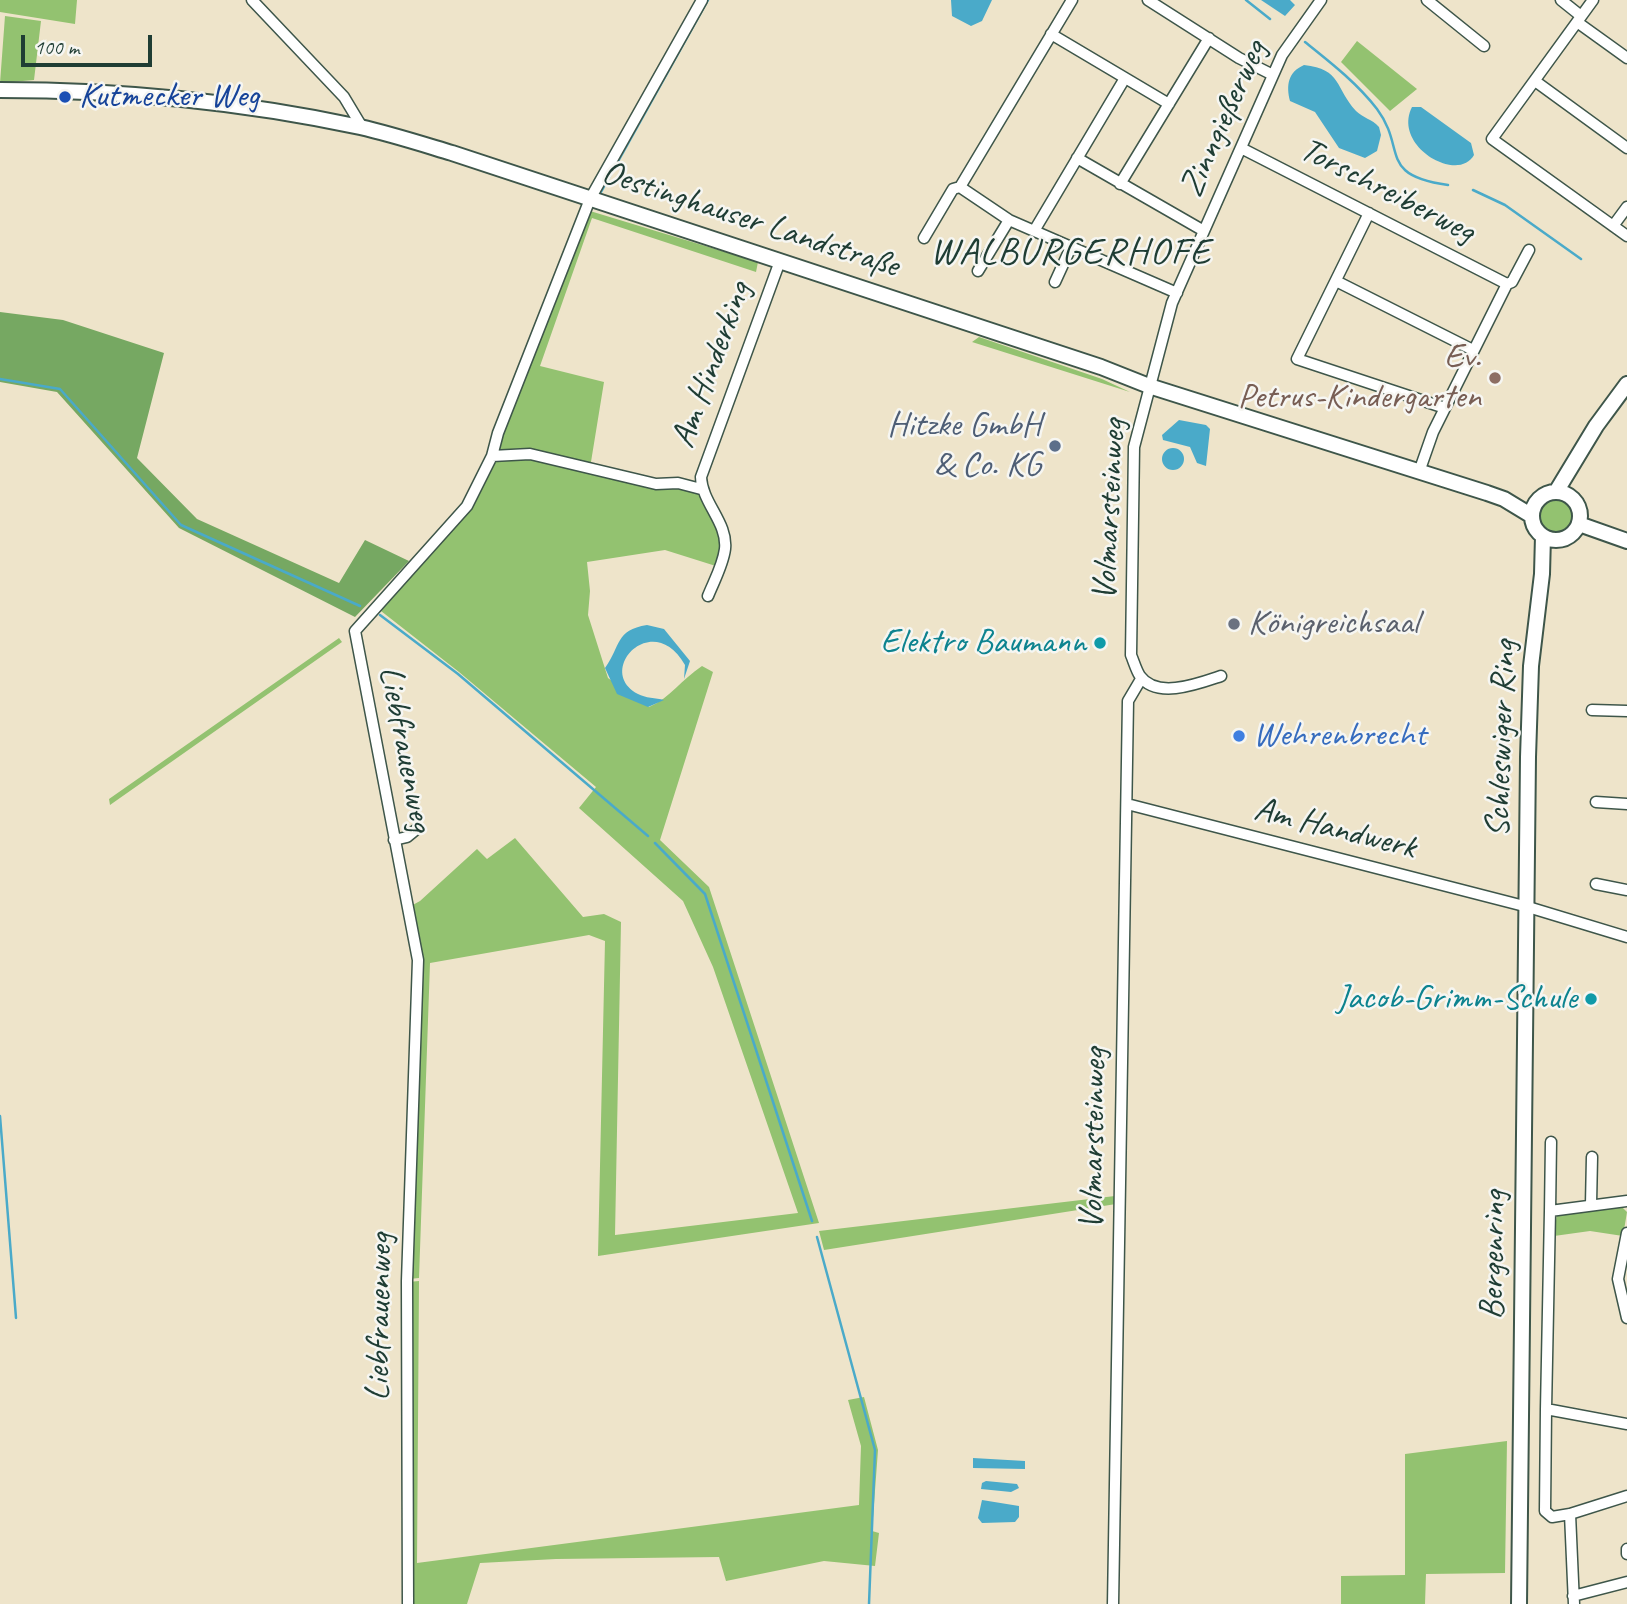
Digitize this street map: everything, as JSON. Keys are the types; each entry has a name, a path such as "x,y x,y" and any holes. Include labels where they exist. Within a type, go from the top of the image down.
{"street":[{"path":"252,0 344,97 362,127"},
{"name":"Liebfrauenweg","path":"408,1604 407,1281 418,960 355,631 467,506 492,456 498,433 590,199 702,0"},
{"path":"923,238 953,189 960,187 1072,0"},
{"path":"1148,0 1239,58 1273,75"},
{"name":"Zinngießerweg","path":"1149,386 1177,293 1273,75 1293,35 1321,0"},
{"path":"1561,0 1579,19 1627,58"},
{"path":"1593,0 1492,139 1627,236"},
{"path":"1431,1 1484,46"},
{"path":"1051,34 1169,104"},
{"path":"1120,184 1209,38"},
{"path":"1034,231 1125,78"},
{"path":"1535,81 1627,148"},
{"name":"Oestinghauser Landstraße","path":"0,90 113,93 281,113 362,127 780,261 1149,386 1535,509"},
{"name":"Torschreiberweg","path":"1241,148 1507,284"},
{"path":"1077,158 1204,231"},
{"path":"960,187 1009,220 1177,293"},
{"path":"1613,226 1627,207"},
{"path":"1369,214 1297,359 1445,408"},
{"path":"978,271 1009,220"},
{"path":"1055,282 1071,247"},
{"path":"1419,472 1445,408 1507,284 1512,282 1529,250"},
{"name":"Am Hinderking","path":"708,596 726,547 724,534 701,489 701,477 780,261"},
{"path":"1336,281 1474,350"},
{"path":"1564,494 1579,509 1579,524 1567,538 1559,540 1543,536 1535,509 1564,494 1578,457 1627,384"},
{"name":"Volmarsteinweg","path":"1113,1604 1128,701 1141,678 1131,655 1134,447 1149,386"},
{"name":"Am Hinderking","path":"492,456 530,453 656,484 685,484 701,489"},
{"path":"1579,524 1627,541"},
{"name":"Schleswiger Ring","path":"1528,907 1531,666 1542,574 1543,536"},
{"name":"Schleswiger Ring","path":"1542,574 1559,540"},
{"path":"1141,678 1158,688 1192,687 1222,676"},
{"path":"1592,710 1627,711"},
{"path":"1596,803 1627,804"},
{"name":"Am Handwerk","path":"1127,804 1528,907 1627,937"},
{"path":"394,840 407,837 418,828"},
{"path":"1596,884 1627,890"},
{"name":"Bergenring","path":"1519,1604 1528,907"},
{"path":"1551,1142 1545,1511 1552,1517 1570,1514 1627,1496"},
{"path":"1591,1204 1592,1157"},
{"path":"1550,1211 1627,1201"},
{"path":"1627,1233 1618,1279 1627,1318"},
{"path":"1546,1409 1627,1424"},
{"path":"1570,1514 1574,1600 1627,1582"}],"green space":[{"path":"0,0 77,0 75,24 0,12"},
{"path":"5,16 41,21 34,80 0,83"},
{"path":"1357,41 1417,89 1390,111 1341,62"},
{"path":"590,211 758,262 756,272 592,218 540,366 604,382 590,468 530,452 494,455"},
{"path":"0,312 63,320 164,353 137,458 197,519 339,583 365,540 409,561 355,617 179,528 57,392 0,382"},
{"path":"979,337 1102,379 1130,392 972,342"},
{"path":"530,455 701,489 723,534 719,567 665,550 587,562 590,591 588,615 608,678 649,707 663,699 702,666 713,672 660,840 709,887 819,1223 598,1256 605,941 589,935 430,963 419,1278 409,1279 420,959 409,907 420,901 477,849 487,859 515,838 583,917 604,914 621,922 615,1235 798,1213 713,967 683,901 579,808 596,787 459,672 381,611 469,506 493,458"},
{"path":"1557,497 1570,503 1576,516 1570,529 1557,535 1544,529 1538,516 1544,503"},
{"path":"339,638 342,642 110,805 109,799"},
{"path":"1115,1196 1116,1204 824,1250 819,1231"},
{"path":"1620,1205 1627,1212 1623,1236 1590,1231 1554,1236 1557,1213"},
{"path":"419,1281 417,1563 859,1505 861,1446 848,1400 864,1397 878,1450 872,1531 879,1533 875,1566 824,1561 726,1581 719,1557 480,1563 467,1604 409,1604 408,1282"},
{"path":"1507,1441 1505,1573 1426,1574 1425,1604 1341,1604 1341,1576 1405,1575 1405,1454"}],"water":[{"path":"951,0 992,0 982,21 971,26 952,16"},
{"path":"1261,0 1290,0 1295,5 1285,16"},
{"path":"1304,65 1316,67 1332,75 1356,111 1379,127 1381,135 1377,151 1365,158 1339,148 1315,112 1290,101 1289,80 1294,71"},
{"path":"1412,107 1421,107 1471,143 1474,155 1466,163 1455,165 1442,163 1430,156 1419,147 1411,135 1408,121"},
{"path":"1179,420 1206,425 1210,429 1206,466 1197,463 1190,447 1163,440 1162,435"},
{"path":"1173,448 1181,451 1184,459 1181,467 1173,470 1165,467 1162,459 1165,451"},
{"path":"647,625 664,629 690,661 684,679 685,665 672,649 658,642 644,643 633,650 625,660 622,672 626,684 638,694 664,700 648,707 617,694 605,668 624,635 637,627"},
{"path":"973,1458 1025,1461 1025,1469 973,1468"},
{"path":"986,1481 1017,1484 1019,1488 1011,1492 981,1489 982,1483"},
{"path":"982,1500 1019,1506 1019,1517 1015,1522 982,1523 978,1518"}],"waterway":[{"path":"601,192 708,0"},
{"path":"1246,0 1270,19"},
{"path":"1305,42 1352,82 1377,109 1386,123 1402,167 1411,175 1426,181 1448,185"},
{"path":"1473,190 1505,205 1581,259"},
{"path":"0,379 60,389 181,525 360,606"},
{"path":"380,615 458,674 648,836"},
{"path":"655,843 705,894 812,1221"},
{"path":"0,1116 16,1318"},
{"path":"817,1237 875,1450 869,1604"}],"place":[{"name":"Kutmecker Weg","path":"65,97"},
{"name":"Ev. Petrus-Kindergarten","path":"1495,378"},
{"name":"Hitzke GmbH & Co. KG","path":"1055,446"},
{"name":"Königreichsaal","path":"1234,624"},
{"name":"Elektro Baumann","path":"1100,643"},
{"name":"Wehrenbrecht","path":"1239,736"},
{"name":"Jacob-Grimm-Schule","path":"1591,999"}],"district":[{"name":"WALBURGERHOFE","path":"1071,253"}]}
